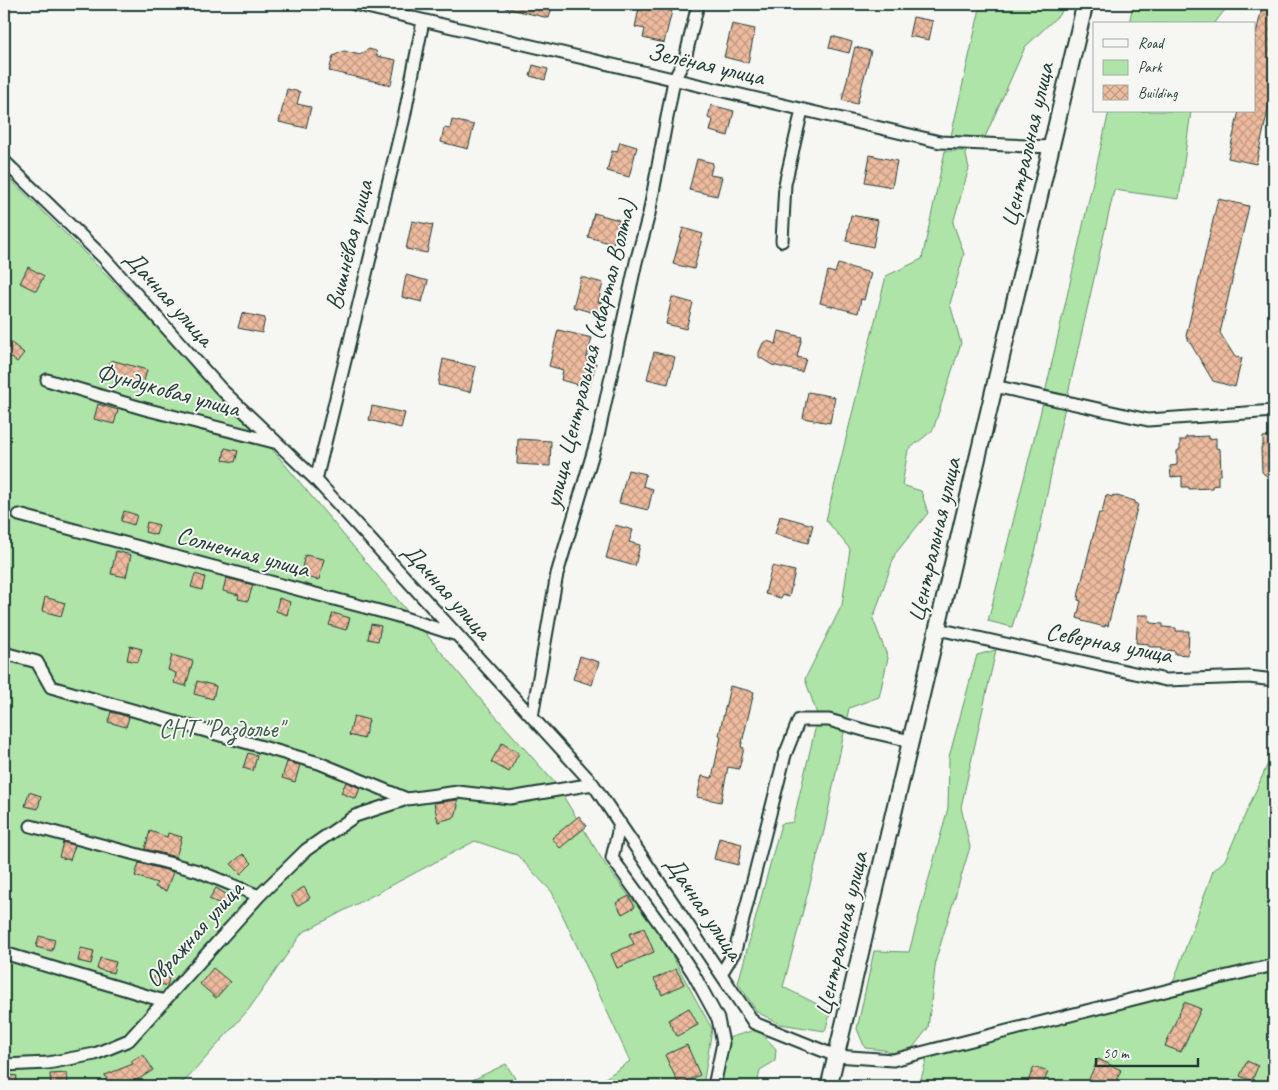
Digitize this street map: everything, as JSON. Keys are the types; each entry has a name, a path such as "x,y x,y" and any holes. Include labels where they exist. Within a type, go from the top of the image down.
{"street":[{"name":"Зелёная улица","path":"354,4 940,142 1051,147"},
{"name":"улица Центральная (квартал Волта)","path":"532,717 557,574 598,436 630,289 649,214 674,80 684,59 698,4"},
{"name":"Центральная улица","path":"829,1086 1085,4"},
{"name":"Вишнёвая улица","path":"316,480 404,118 423,20"},
{"path":"782,241 785,184 802,110"},
{"name":"Дачная улица","path":"4,161 104,258 221,389 316,480 593,784 754,1023 836,1056 893,1060 1167,990 1274,965"},
{"name":"Фундуковая улица","path":"47,380 144,409 277,443"},
{"path":"994,386 1148,420 1274,412"},
{"name":"Солнечная улица","path":"19,515 398,616 456,634"},
{"name":"Северная улица","path":"938,630 1166,680 1249,677 1274,680"},
{"path":"4,653 37,662 51,687 319,763 407,799"},
{"path":"721,974 735,951 785,755 799,720 828,720 867,732 911,741"},
{"name":"Овражная улица","path":"4,1065 48,1063 95,1054 129,1040 259,896 306,850 354,816 407,799 458,792 510,798 593,784"},
{"path":"620,823 612,858 665,930 693,973 718,1019 722,1043 714,1086"},
{"path":"31,826 198,871 259,896"},
{"path":"4,952 164,1001"}],"green space":[{"path":"981,4 1064,4 1061,13 1025,47 985,137 951,136"},
{"path":"1133,4 1226,4 1227,7 1216,22 1129,22"},
{"path":"1109,112 1191,112 1179,199 1114,190 1060,429 1036,549 1012,627 988,621 1040,415"},
{"path":"945,151 965,151 969,168 953,223 964,254 950,304 961,343 933,430 908,450 902,485 921,491 928,513 895,554 873,619 888,658 879,697 849,708 824,831 783,987 831,1011 825,1031 780,1024 757,1012 738,983 781,824 793,822 818,717 805,679 842,605 850,549 826,520 886,276 922,259"},
{"name":"СНТ \"Раздолье\"","path":"4,173 82,250 257,431 482,701 555,783 605,864 629,896 642,907 653,921 712,1029 703,1086 594,1086 630,1061 552,892 517,855 475,841 302,933 249,1009 188,1078 177,1086 4,1086"},
{"path":"996,650 961,807 970,847 936,959 928,1028 908,1054 899,1056 884,1050 865,1048 857,1029 874,951 909,952 948,808 949,757 977,655"},
{"path":"1274,750 1274,1086 919,1086 931,1043 1173,983 1213,871 1225,860"},
{"path":"758,1029 776,1049 775,1061 760,1070 757,1086 718,1086 728,1038"},
{"path":"506,1064 520,1086 460,1086"}],"building":[{"path":"505,4 553,4 549,18 505,8"},
{"path":"640,4 672,11 664,43 643,38 645,29 635,27"},
{"path":"1263,4 1274,4 1274,84 1256,164 1228,158 1239,112 1256,112 1256,34"},
{"path":"913,17 933,21 929,40 909,36"},
{"path":"732,24 755,29 748,63 724,57"},
{"path":"832,36 852,42 849,53 829,48"},
{"path":"855,47 871,51 857,104 842,100"},
{"path":"369,49 376,51 377,56 396,60 391,85 329,71 333,56 344,51 360,55"},
{"path":"533,65 548,69 545,80 530,76"},
{"path":"287,89 300,92 297,104 311,107 306,128 279,122"},
{"path":"711,105 734,111 728,136 710,131 713,120 708,118"},
{"path":"452,120 474,125 468,149 441,142 444,128 450,129"},
{"path":"620,142 637,147 629,177 607,171 612,151 617,152"},
{"path":"870,155 897,161 892,187 865,182"},
{"path":"697,159 713,163 710,175 722,177 717,196 689,190"},
{"path":"1218,199 1249,206 1220,333 1235,357 1242,358 1235,387 1213,381 1186,336"},
{"path":"594,213 619,220 613,244 588,237"},
{"path":"851,215 878,220 873,247 846,241"},
{"path":"412,221 433,225 427,253 406,249"},
{"path":"683,228 703,234 694,269 673,264"},
{"path":"838,264 871,273 864,300 861,299 858,313 820,303 828,271 835,273"},
{"path":"28,267 44,276 36,291 20,283"},
{"path":"406,275 428,281 422,302 402,297"},
{"path":"581,277 603,283 598,302 602,303 598,314 573,307"},
{"path":"672,297 693,303 686,329 666,324"},
{"path":"242,313 265,318 262,333 238,328"},
{"path":"558,330 592,338 586,360 596,363 589,388 561,380 563,370 549,366"},
{"path":"779,331 802,337 797,357 806,359 802,372 772,365 759,357 763,343 767,341 776,344"},
{"path":"9,341 24,353 17,362 4,352 4,347"},
{"path":"654,352 675,357 668,384 647,379"},
{"path":"443,359 476,367 470,392 438,385"},
{"path":"111,360 147,370 142,388 105,378"},
{"path":"808,392 835,397 830,423 803,418"},
{"path":"98,404 118,410 114,424 94,419"},
{"path":"372,406 405,413 401,428 369,420"},
{"path":"1209,436 1209,439 1216,438 1216,448 1220,449 1221,474 1218,476 1218,485 1212,486 1212,488 1189,489 1189,487 1182,487 1182,476 1171,477 1170,466 1177,465 1177,451 1180,449 1180,440 1186,440 1186,437"},
{"path":"1274,436 1274,483 1262,472 1261,448 1263,437"},
{"path":"518,439 551,441 550,466 517,464"},
{"path":"225,448 238,451 235,462 223,460"},
{"path":"628,470 646,474 643,486 653,489 648,510 619,503"},
{"path":"1106,495 1135,501 1138,504 1108,626 1105,625 1105,627 1077,618 1081,601 1078,600 1079,592 1097,520 1099,513 1102,513"},
{"path":"124,511 137,515 134,525 121,521"},
{"path":"780,516 813,525 808,543 775,534"},
{"path":"147,522 159,525 156,535 145,532"},
{"path":"615,525 633,530 629,542 640,545 635,566 606,558"},
{"path":"116,551 131,555 126,577 111,574"},
{"path":"305,555 324,559 319,580 300,576"},
{"path":"772,566 795,571 789,597 782,595 781,598 765,594"},
{"path":"195,574 205,577 202,590 191,587"},
{"path":"226,578 253,585 248,601 238,599 239,595 223,591"},
{"path":"45,597 65,603 61,616 42,611"},
{"path":"279,598 290,602 287,615 276,611"},
{"path":"333,613 350,618 346,630 329,625"},
{"path":"1138,615 1149,615 1150,623 1176,628 1176,631 1189,631 1188,655 1162,650 1162,647 1149,647 1149,644 1136,643"},
{"path":"371,624 381,626 378,641 368,639"},
{"path":"130,646 142,649 138,662 127,660"},
{"path":"172,655 193,661 186,686 174,683 176,673 168,670"},
{"path":"580,656 599,662 592,685 573,679"},
{"path":"197,681 216,686 213,699 194,694"},
{"path":"730,686 754,692 741,747 744,748 739,769 728,767 721,802 697,797 702,776 712,778"},
{"path":"111,712 129,717 126,727 108,722"},
{"path":"354,716 369,720 364,739 349,735"},
{"path":"502,743 519,753 509,772 491,762"},
{"path":"248,753 257,756 253,771 243,768"},
{"path":"287,762 300,765 295,782 282,778"},
{"path":"346,782 360,788 356,799 341,793"},
{"path":"29,792 41,796 38,809 25,806"},
{"path":"457,800 458,806 455,817 438,822 434,803"},
{"path":"579,816 587,826 560,848 552,838"},
{"path":"150,831 167,837 168,833 182,837 176,857 145,849"},
{"path":"719,838 742,844 738,865 714,859"},
{"path":"63,842 75,846 70,860 59,857"},
{"path":"243,854 252,863 241,874 231,864"},
{"path":"139,863 173,872 166,891 155,887 157,883 135,876"},
{"path":"304,887 310,898 297,906 291,895"},
{"path":"216,888 229,896 223,905 209,899"},
{"path":"629,896 635,907 622,914 616,903"},
{"path":"644,928 654,952 617,968 611,954 634,944 629,934"},
{"path":"39,936 55,940 52,951 36,947"},
{"path":"81,948 94,951 91,964 78,961"},
{"path":"100,958 116,962 113,973 97,969"},
{"path":"213,968 230,982 216,998 200,984"},
{"path":"676,969 684,984 662,995 654,979"},
{"path":"156,971 170,975 167,986 153,982"},
{"path":"1184,1002 1201,1009 1181,1052 1165,1046"},
{"path":"689,1008 698,1025 677,1036 668,1020"},
{"path":"687,1045 700,1075 679,1085 665,1055"},
{"path":"143,1054 153,1070 128,1086 109,1086 105,1075 133,1064 131,1061"},
{"path":"1098,1059 1121,1070 1114,1086 1106,1086 1089,1079"},
{"path":"1247,1061 1258,1066 1252,1081 1240,1076"},
{"path":"1034,1067 1048,1072 1042,1086 1026,1086"},
{"path":"67,1073 68,1086 51,1086 50,1074"},
{"path":"4,1074 17,1076 15,1086 4,1086"}]}
